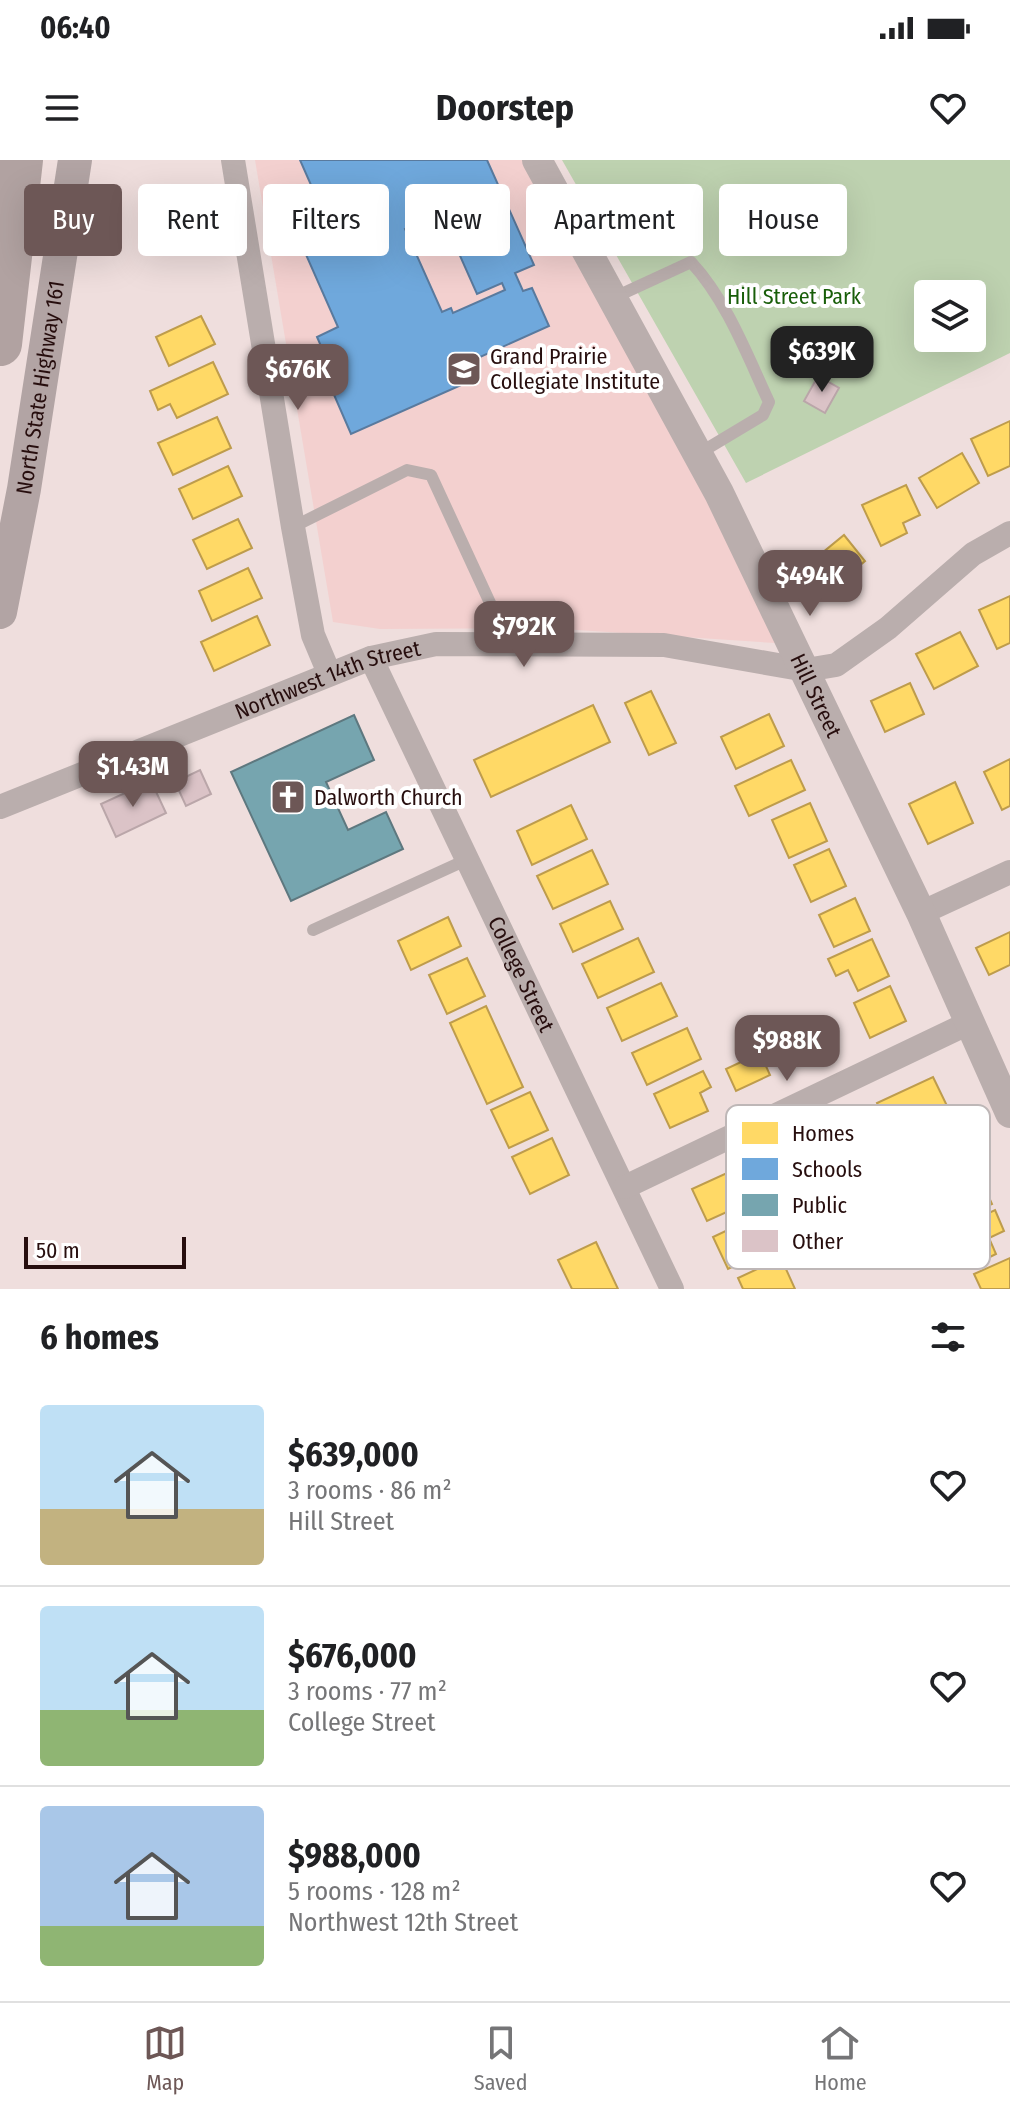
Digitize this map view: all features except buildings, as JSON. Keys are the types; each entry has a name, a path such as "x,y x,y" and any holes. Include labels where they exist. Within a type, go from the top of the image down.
{"highway":[{"path":"0,344 21,160"}],"main road":[{"name":"North State Highway 161","path":"0,612 24,489 75,160"}],"street":[{"path":"233,160 313,635 329,673"},
{"name":"Hill Street","path":"537,160 698,454 806,670 921,913 1010,1113"},
{"name":"Northwest 14th Street","path":"0,807 329,673 371,658 436,644 664,645 806,670 836,665 888,628 973,554 1010,533"},
{"name":"College Street","path":"371,658 672,1289"},
{"path":"921,913 1010,872"},
{"path":"797,1105 969,1023"},
{"path":"625,1187 726,1139"}],"lane":[{"path":"613,298 691,262 706,278 729,319 769,402 763,415 698,454"},
{"path":"293,527 407,470 431,475 509,644"},
{"path":"313,930 466,860"}],"shaded area":[{"name":"Grand Prairie Collegiate Institute","path":"255,160 522,160 535,184 526,184 526,256 575,256 706,492 775,643 547,628 380,629 333,622 271,256 389,256 389,184 263,184 263,207"}],"green space":[{"name":"Hill Street Park","path":"562,160 1010,160 1010,353 746,483 617,256 703,256 703,184 576,184"}],"place":[{"name":"Grand Prairie Collegiate Institute","path":"464,369"},
{"name":"Dalworth Church","path":"288,797"}]}
